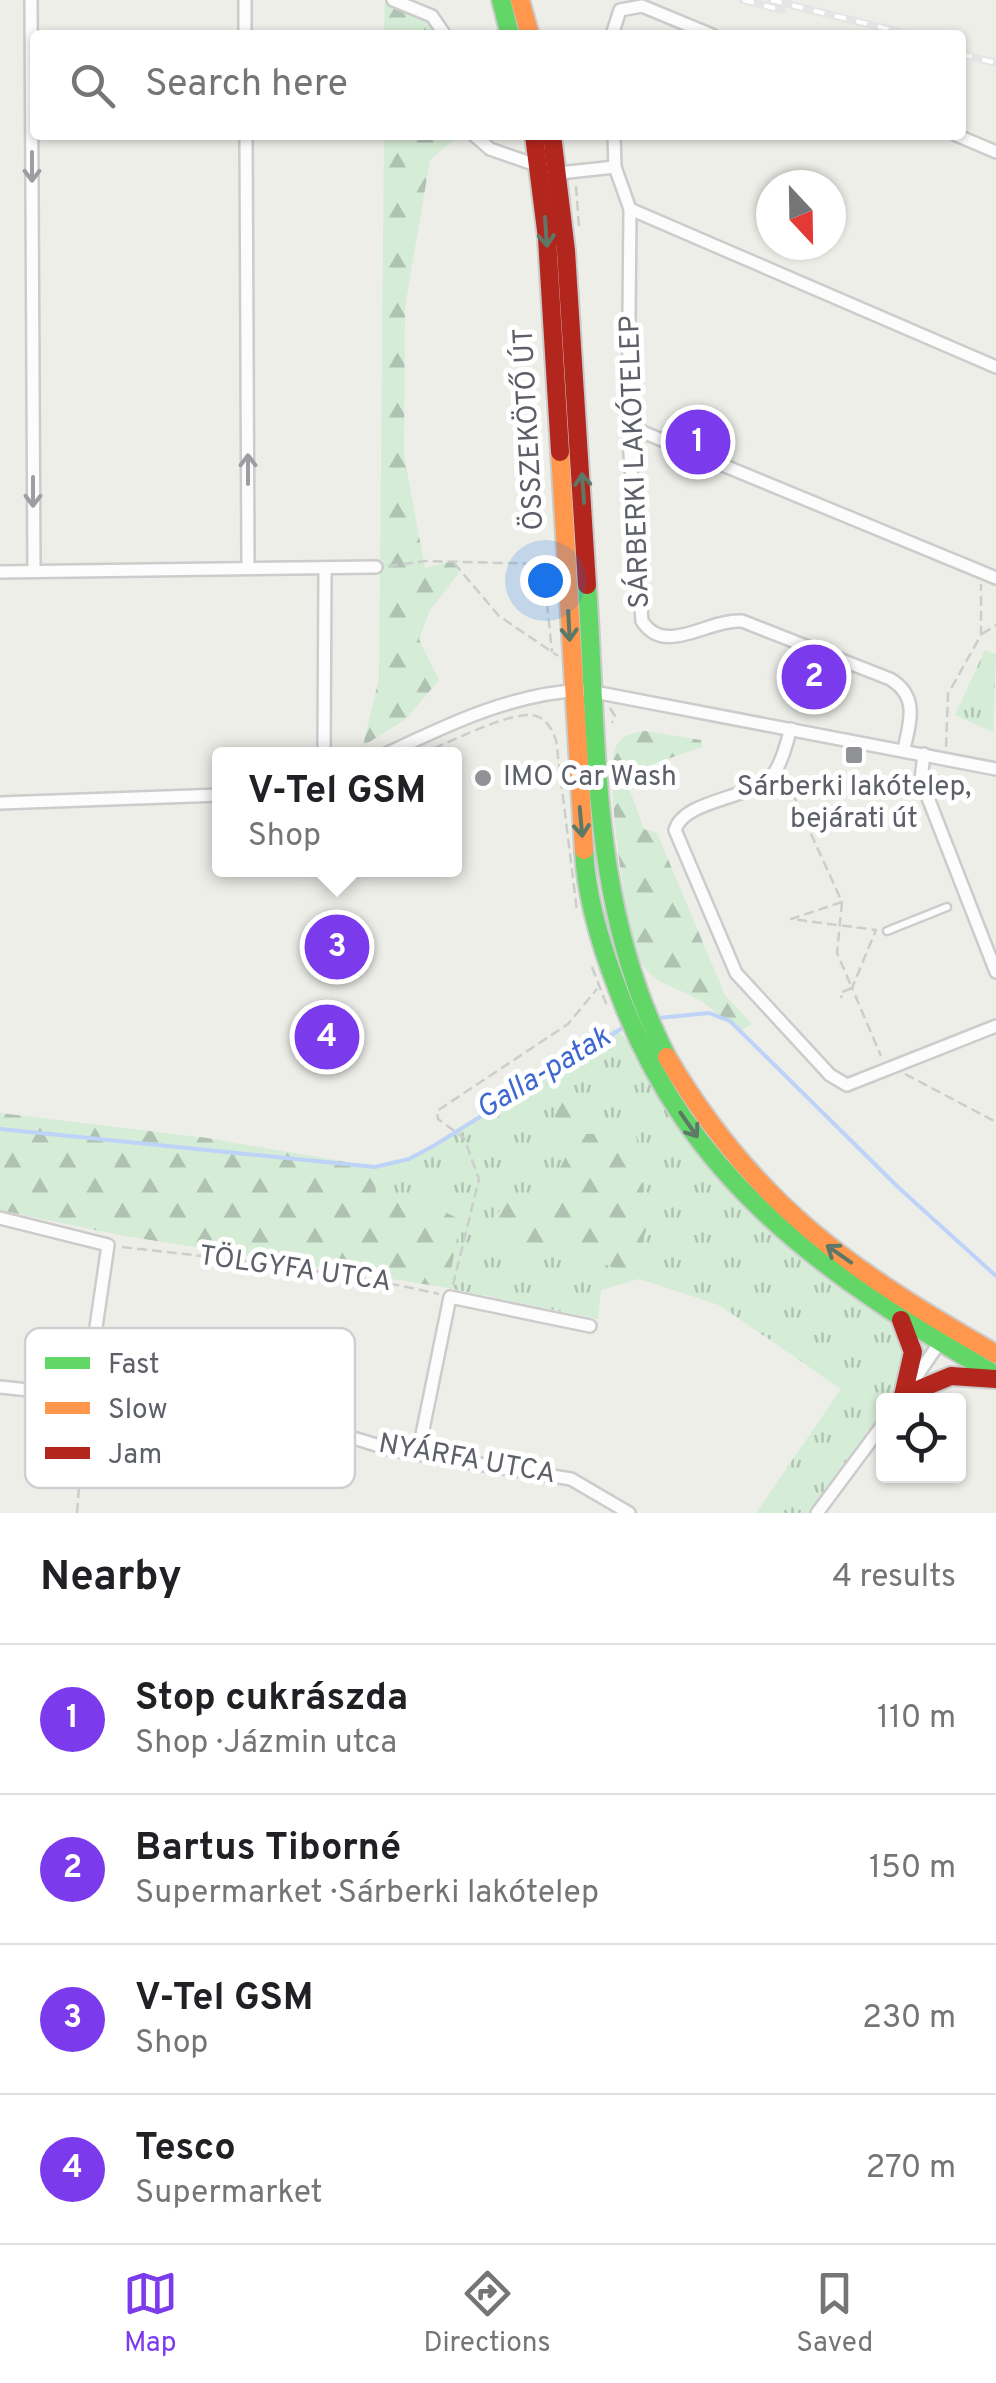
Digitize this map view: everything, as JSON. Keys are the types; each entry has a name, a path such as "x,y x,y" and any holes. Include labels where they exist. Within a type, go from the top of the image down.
{"street":[{"path":"31,0 31,30"},
{"path":"245,0 246,30"},
{"path":"393,0 432,16 442,30"},
{"path":"501,0 509,30"},
{"path":"520,0 529,30"},
{"path":"614,30 620,10 642,6 700,30"},
{"path":"966,139 996,152"},
{"path":"32,140 34,571"},
{"path":"246,140 248,566"},
{"path":"480,140 490,149 558,173 615,167"},
{"name":"ÖSSZEKÖTŐ ÚT","path":"535,140 540,166 588,887 605,985 624,1006"},
{"name":"ÖSSZEKÖTŐ ÚT","path":"553,140 597,690 601,810 624,1006"},
{"name":"SÁRBERKI LAKÓTELEP","path":"614,140 615,167 630,210 628,426 638,608 647,630 665,639 722,620 742,621 890,679 899,684 910,703 904,750"},
{"path":"630,210 996,367"},
{"path":"628,426 996,578"},
{"path":"0,572 248,566 376,568"},
{"path":"324,568 324,747"},
{"path":"401,747 483,710 573,690 597,690 996,769"},
{"path":"791,729 779,764 763,783 683,816 675,830 728,960 747,987 838,1082 858,1083 996,1026"},
{"path":"924,754 921,780 996,972"},
{"path":"0,803 212,795"},
{"path":"624,1006 656,1034 718,1132 781,1208 996,1376"},
{"path":"624,1006 638,1042 684,1120 750,1201 821,1263 899,1315 996,1354"},
{"path":"0,1218 108,1245 96,1328"},
{"path":"418,1454 450,1297 590,1326"},
{"path":"899,1315 913,1352 902,1393"},
{"path":"904,1393 945,1334"},
{"path":"912,1393 951,1376 996,1376"},
{"name":"NYÁRFA UTCA","path":"0,1387 25,1390"},
{"path":"817,1513 876,1433"},
{"name":"NYÁRFA UTCA","path":"355,1437 418,1454 572,1479 630,1513"}],"lane":[{"path":"888,932 947,907"}],"path":[{"path":"376,568 453,561 543,564 552,652"},
{"path":"453,561 499,616 571,664"},
{"path":"946,759 948,694 980,634 982,572"},
{"path":"980,634 996,625"},
{"path":"438,747 508,719 530,715 546,722 556,740 565,838 581,923"},
{"path":"779,764 842,902 837,953 891,1070 996,1122"},
{"path":"842,902 791,919 876,930 852,988 840,993 842,998"},
{"path":"590,957 605,985 624,1006"},
{"path":"450,1297 479,1178 464,1138 438,1120 437,1111 568,1024 605,985"},
{"name":"TÖLGYFA UTCA","path":"108,1245 242,1257 357,1275 450,1297"},
{"path":"77,1513 79,1488"}],"green space":[{"path":"385,0 432,16 441,30 384,30"},
{"path":"384,140 454,140 430,160 405,307 404,455 425,568 453,561 459,573 430,610 419,639 439,680 406,719 363,746 379,678"},
{"path":"985,650 996,654 993,732 955,715"},
{"path":"645,731 701,740 702,747 633,771 629,788 644,829 657,833 725,995 752,1024 740,1031 702,1002 655,978 635,951 617,844 612,781 618,743"},
{"path":"615,1029 645,1056 750,1201 940,1342 904,1393 876,1393 876,1430 811,1513 756,1513 841,1389 719,1305 639,1279 601,1290 598,1319 448,1288 460,1220 376,1198 375,1167 409,1159"},
{"path":"560,1100 573,1105 585,1134 636,1133 647,1228 631,1274 566,1250 531,1251 507,1241 495,1217 509,1197 538,1200 548,1187 549,1172 560,1168 569,1150 554,1113"},
{"path":"0,1113 207,1138 375,1167 376,1198 438,1208 460,1220 448,1288 119,1235 0,1210"}],"waterway":[{"name":"Galla-patak","path":"658,1018 709,1013 730,1021 899,1188 996,1276"},
{"name":"Galla-patak","path":"0,1129 375,1167 409,1159 435,1145 624,1027"}],"railway":[{"path":"743,0 782,10"},
{"path":"771,0 892,30"},
{"path":"966,55 996,63"}],"traffic: fast":[{"path":"501,0 509,30"},
{"path":"587,585 597,767 611,885 642,1000 667,1057"},
{"path":"584,850 600,939 647,1058 683,1117 724,1170 770,1217 821,1260 875,1300 996,1375"}],"traffic: slow":[{"path":"520,0 529,30"},
{"path":"560,452 584,850"},
{"path":"667,1057 734,1154 809,1230 896,1293 996,1354"}],"traffic: jam":[{"path":"535,140 547,238 560,452"},
{"path":"553,140 566,251 587,585"},
{"path":"901,1320 913,1352 904,1393"},
{"path":"910,1393 951,1376 996,1379"}],"place":[{"name":"Stop cukrászda","path":"698,442"},
{"name":"Bartus Tiborné","path":"814,677"},
{"name":"Sárberki lakótelep, bejárati út","path":"854,755"},
{"name":"IMO Car Wash","path":"483,778"},
{"name":"V-Tel GSM","path":"337,947"},
{"name":"Tesco","path":"327,1037"}]}
